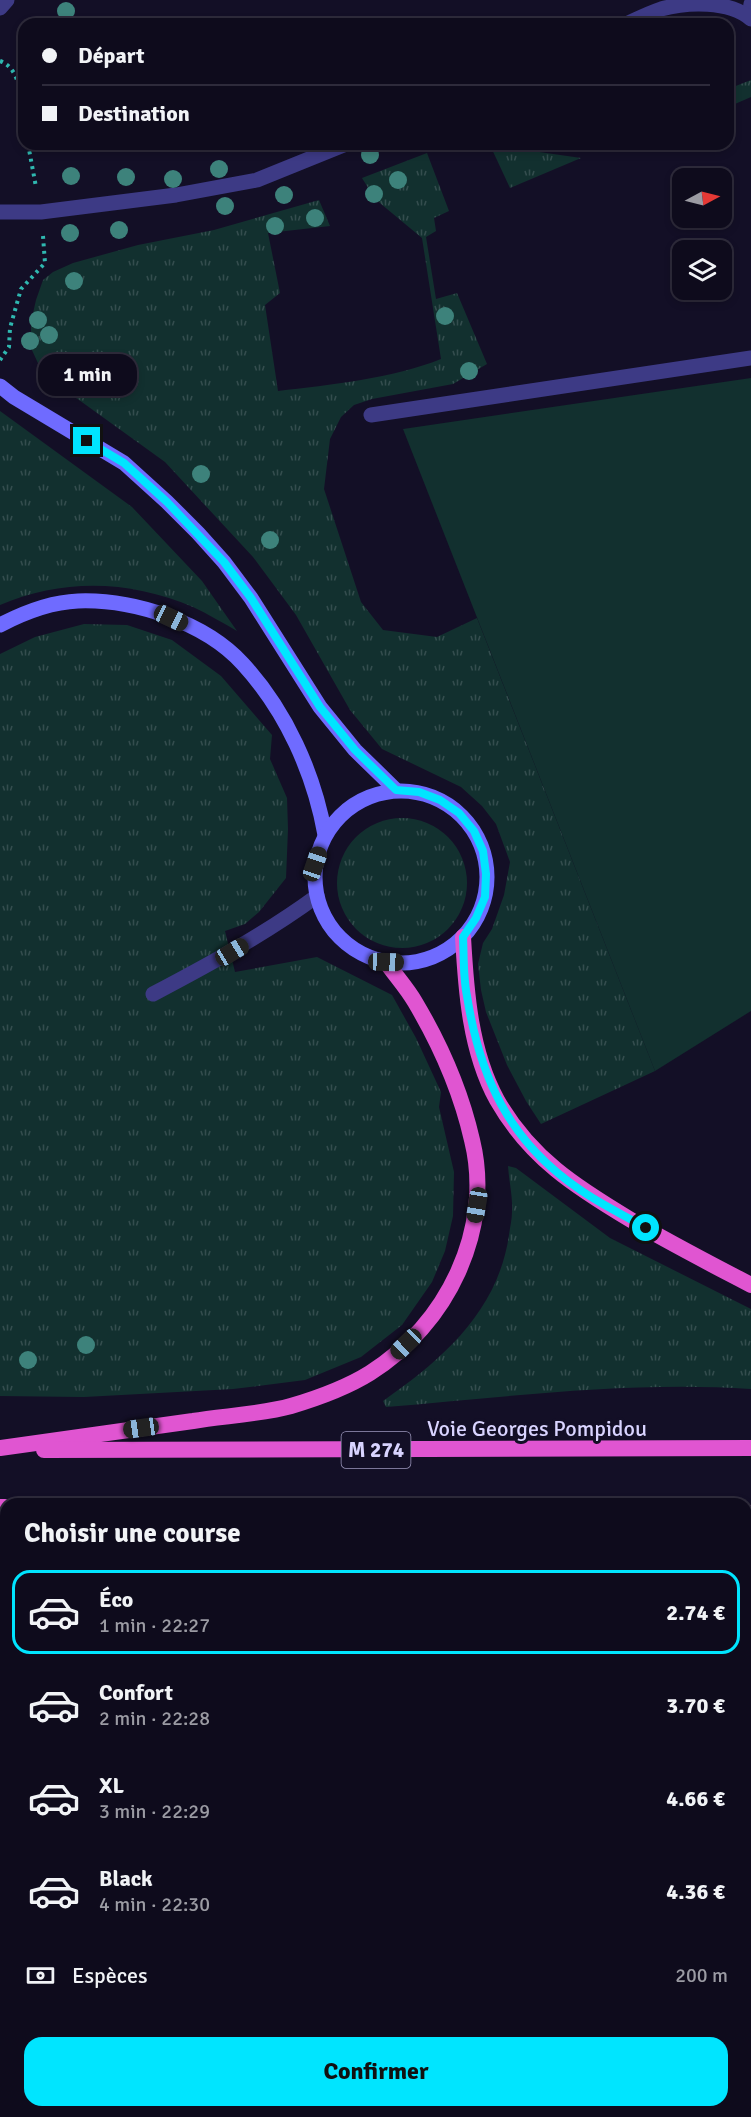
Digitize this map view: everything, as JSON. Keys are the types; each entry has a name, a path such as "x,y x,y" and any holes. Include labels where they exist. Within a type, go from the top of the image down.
{"highway":[{"path":"463,937 466,994 482,1063 496,1099 513,1125 552,1168 579,1189 751,1286"},
{"path":"0,1449 289,1407 335,1391 370,1374 394,1357 439,1309 464,1260 472,1230 477,1205 477,1174 473,1141 447,1066 429,1027 413,999 386,962"},
{"name":"Voie Georges Pompidou","path":"0,1449 751,1448"}],"main road":[{"path":"0,386 124,463 198,533 224,562 251,598 320,707 355,750 396,790"},
{"path":"0,625 24,613 76,601 139,607 201,632 242,663 266,693 290,732 320,804 325,834"},
{"path":"396,790 419,792 440,800 459,813 474,831 483,851 486,874 485,897 476,918 463,937 446,950 427,959 407,963 386,962 362,954 341,939 326,919 317,896 315,864 325,834 338,817 355,803 374,794 396,790"}],"street":[{"path":"0,8 7,0"},
{"path":"640,18 661,9 693,4 724,7 750,13"},
{"path":"0,212 41,212 176,195 257,180 331,150"},
{"path":"371,415 751,358"},
{"path":"153,994 232,952 282,922 317,896"}],"path":[{"path":"0,62 15,73 18,89"},
{"path":"0,360 9,347 10,328 21,289 45,263 41,212 29,150"}],"green space":[{"path":"751,80 751,97 734,104 734,87"},
{"path":"492,150 525,150 581,158 510,188"},
{"path":"427,153 449,211 434,218 436,231 426,237 436,299 457,293 487,364 453,384 372,399 354,405 341,417 330,439 324,489 361,602 383,630 437,637 477,618 655,1071 541,1124 507,1065 486,1012 481,990 478,964 483,943 492,929 504,895 510,862 496,824 482,806 461,787 382,749 350,710 296,615 253,557 165,462 43,374 31,348 31,322 36,300 43,280 53,272 73,263 138,245 214,230 319,200 330,226 268,233 280,293 265,305 278,391 382,376 441,359 422,238 375,199 362,178"},
{"path":"751,378 751,1011 655,1071 403,429"},
{"path":"0,411 132,507 202,581 237,631 193,607 169,598 121,587 96,586 48,590 0,605"},
{"path":"84,624 127,625 172,640 221,676 272,735 270,759 287,798 286,878 259,912 245,924 225,931 235,972 317,957 392,995 416,1038 441,1092 439,1107 454,1172 453,1216 445,1251 432,1282 402,1325 361,1357 305,1380 233,1389 84,1397 0,1396 0,654 35,637"},
{"path":"402,818 427,822 448,837 463,858 467,883 463,908 448,929 427,944 402,948 377,944 356,929 341,908 337,883 341,858 356,837 377,822"},
{"path":"508,1166 516,1168 610,1238 751,1309 751,1389 660,1387 614,1389 386,1407 383,1401 426,1368 464,1331 480,1310 493,1287 503,1262 512,1217"}],"route":[{"path":"87,441 124,463 167,502 224,562 251,598 320,707 355,750 396,790 419,792 440,800 459,813 474,831 483,851 486,874 485,897 476,918 463,937 466,994 482,1063 496,1099 513,1125 552,1168 579,1189 646,1228"}]}
